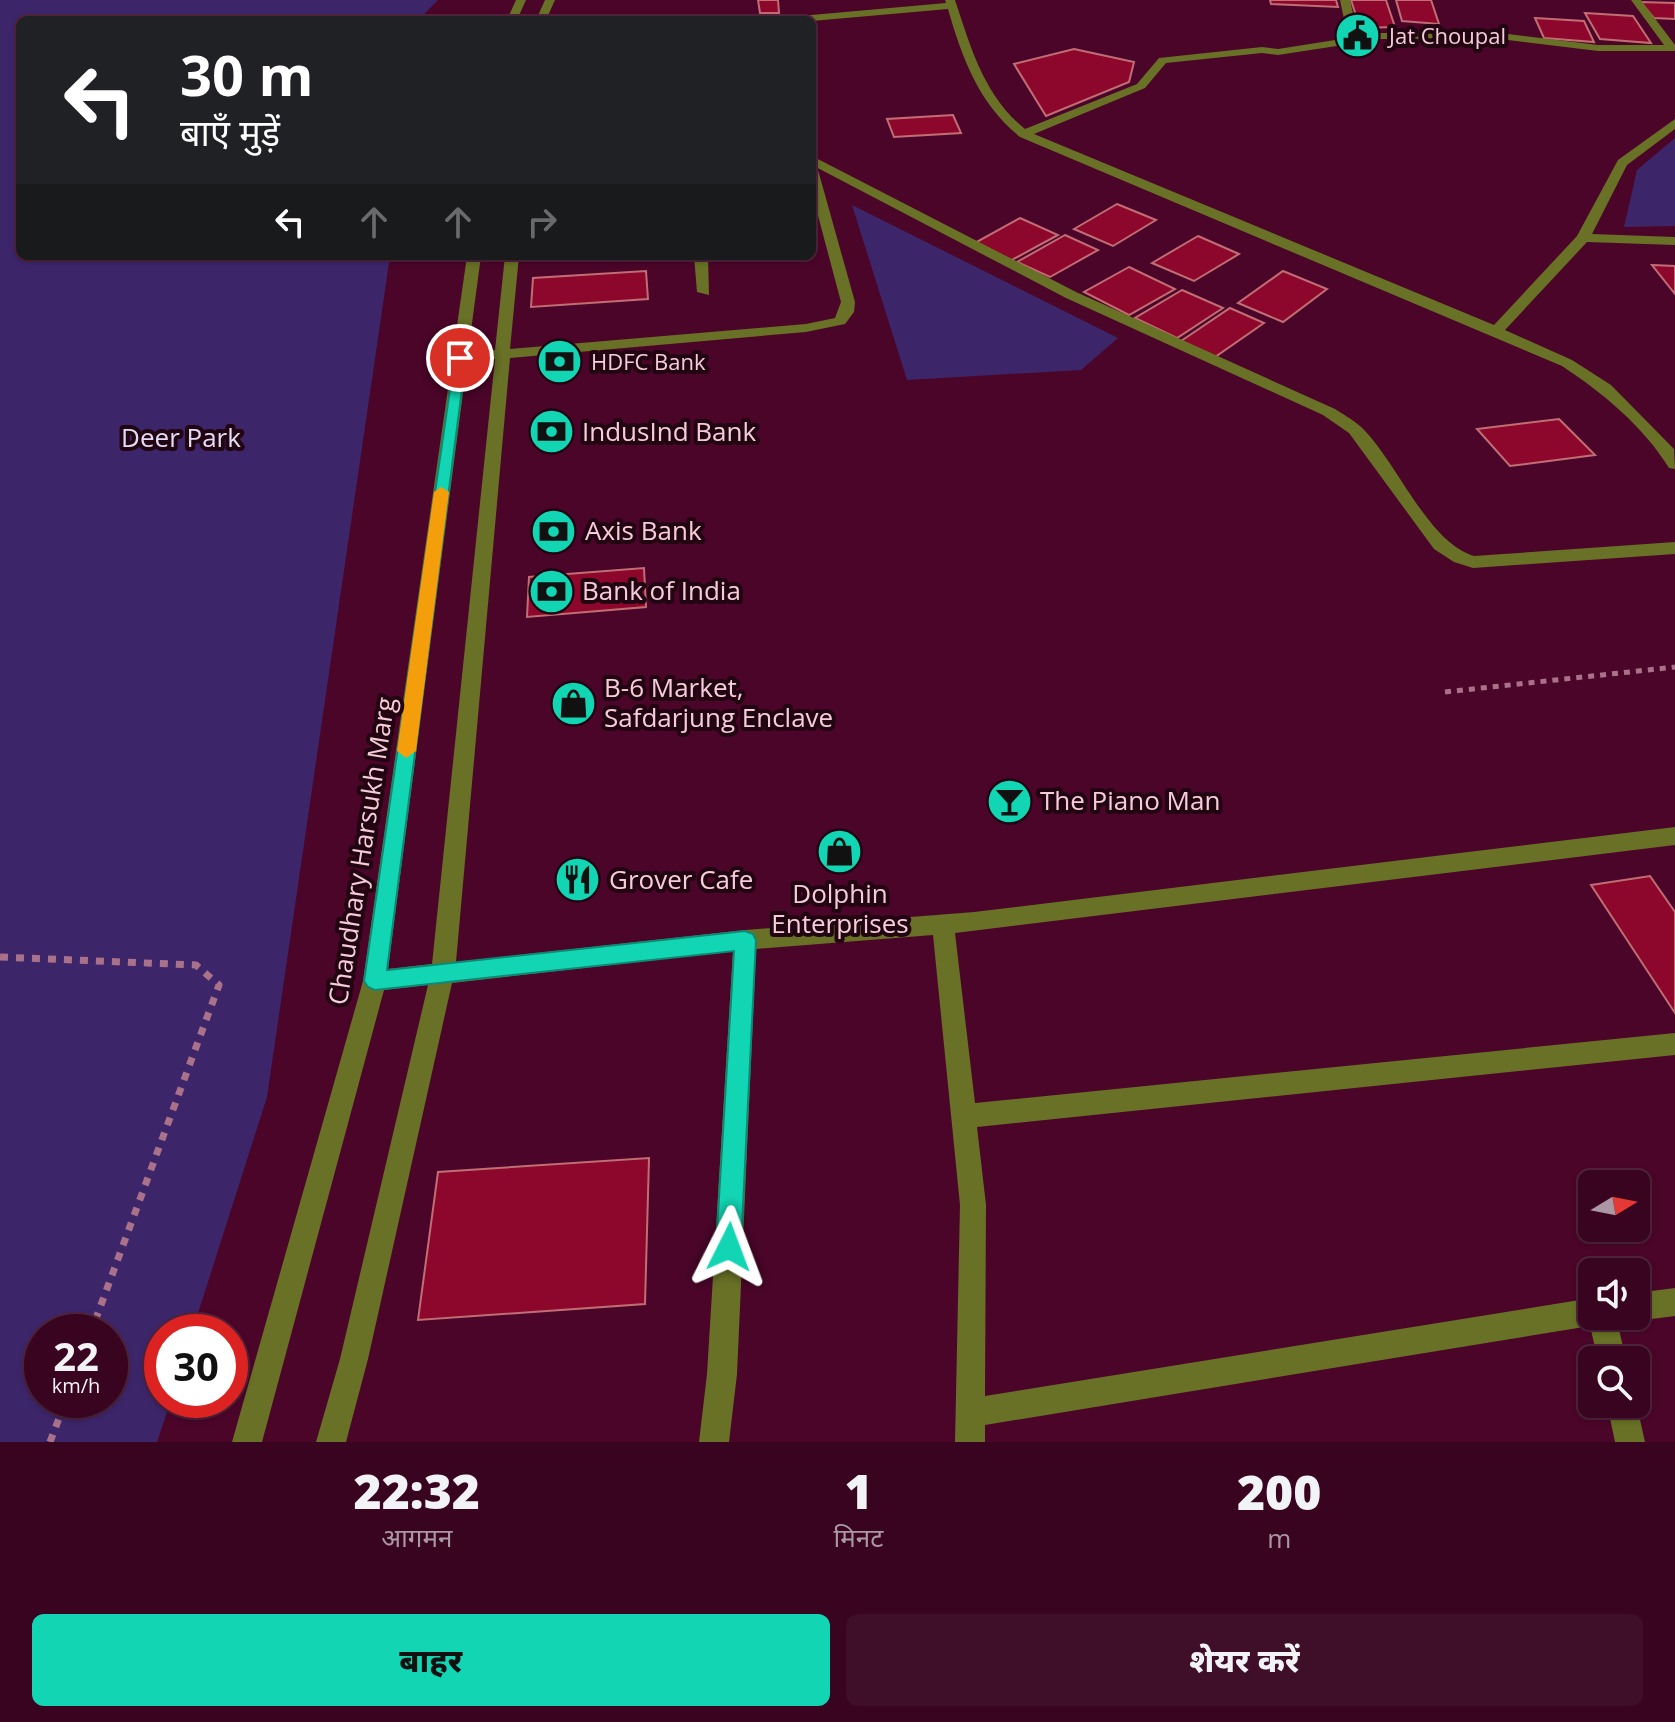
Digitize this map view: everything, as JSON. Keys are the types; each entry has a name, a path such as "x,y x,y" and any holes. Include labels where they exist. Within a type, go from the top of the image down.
{"street":[{"path":"1345,0 1354,40"},
{"path":"1636,0 1673,48"},
{"path":"816,17 951,3 981,86 1001,115 1024,134 1567,363 1606,388 1673,456"},
{"path":"1024,134 1141,86 1163,60 1262,50 1278,52 1382,36 1500,36 1598,48 1673,48"},
{"path":"1496,331 1583,238 1622,163 1675,123"},
{"path":"816,162 1071,295 1343,420 1355,430 1440,545 1460,558 1473,562 1675,548"},
{"path":"460,358 806,328 840,321 847,312 848,302 816,185"},
{"path":"1583,238 1675,241"},
{"name":"Chaudhary Harsukh Marg","path":"247,1442 375,981 473,260"},
{"path":"331,1442 354,1359 443,972 512,260"},
{"path":"701,260 704,292"},
{"path":"375,981 745,940 943,925 1675,836"},
{"path":"943,925 973,1205 970,1442"},
{"path":"714,1442 722,1374 745,940"},
{"path":"963,1116 1675,1044"},
{"path":"1650,1305 1675,1302"},
{"path":"970,1413 1578,1314"},
{"path":"1625,1418 1630,1442"}],"path":[{"path":"1445,692 1675,667"},
{"path":"0,957 196,965 219,985 98,1314"},
{"path":"50,1442 59,1418"}],"green space":[{"name":"Deer Park","path":"0,0 438,0 425,16 16,16 16,260 389,260 267,1097 198,1314 144,1314 144,1418 165,1418 157,1442 0,1442"},
{"path":"1675,138 1675,226 1624,227 1637,170"},
{"path":"852,205 1118,338 1081,370 907,380"}],"building":[{"path":"758,0 778,0 779,13 760,13"},
{"path":"1270,0 1336,0 1338,7 1271,4"},
{"path":"1351,0 1386,0 1395,27 1360,28"},
{"path":"1396,0 1431,0 1439,24 1402,21"},
{"path":"1640,2 1675,3 1675,19 1654,18"},
{"path":"1585,13 1633,16 1651,43 1600,39"},
{"path":"1535,18 1584,21 1594,42 1544,38"},
{"path":"1074,49 1134,62 1129,82 1046,116 1014,64"},
{"path":"953,115 961,133 894,137 887,119"},
{"path":"1117,204 1156,220 1113,246 1074,229"},
{"path":"1020,218 1058,235 1010,261 973,244"},
{"path":"1065,235 1098,250 1050,277 1017,262"},
{"path":"1198,236 1239,254 1194,281 1152,263"},
{"path":"1652,265 1675,266 1675,294"},
{"path":"1129,267 1175,289 1129,315 1084,292"},
{"path":"646,271 648,299 531,307 533,278"},
{"path":"1283,271 1327,289 1283,322 1238,303"},
{"path":"1182,290 1223,308 1177,338 1135,318"},
{"path":"1230,308 1264,323 1215,357 1181,341"},
{"path":"1559,419 1595,455 1510,466 1477,429"},
{"path":"644,568 646,607 527,617 529,577"},
{"path":"1650,876 1675,912 1675,1013 1591,885"},
{"path":"649,1158 645,1304 418,1320 438,1172"}],"slow traffic":[{"path":"406,751 441,492"}],"place":[{"name":"Jat Choupal","path":"1358,36"},
{"name":"HDFC Bank","path":"560,362"},
{"name":"IndusInd Bank","path":"551,432"},
{"name":"Axis Bank","path":"554,531"},
{"name":"Bank of India","path":"551,591"},
{"name":"B-6 Market, Safdarjung Enclave","path":"573,703"},
{"name":"The Piano Man","path":"1009,801"},
{"name":"Dolphin Enterprises","path":"840,851"},
{"name":"Grover Cafe","path":"578,880"}],"route":[{"path":"460,358 375,981 745,940 729,1247"}]}
